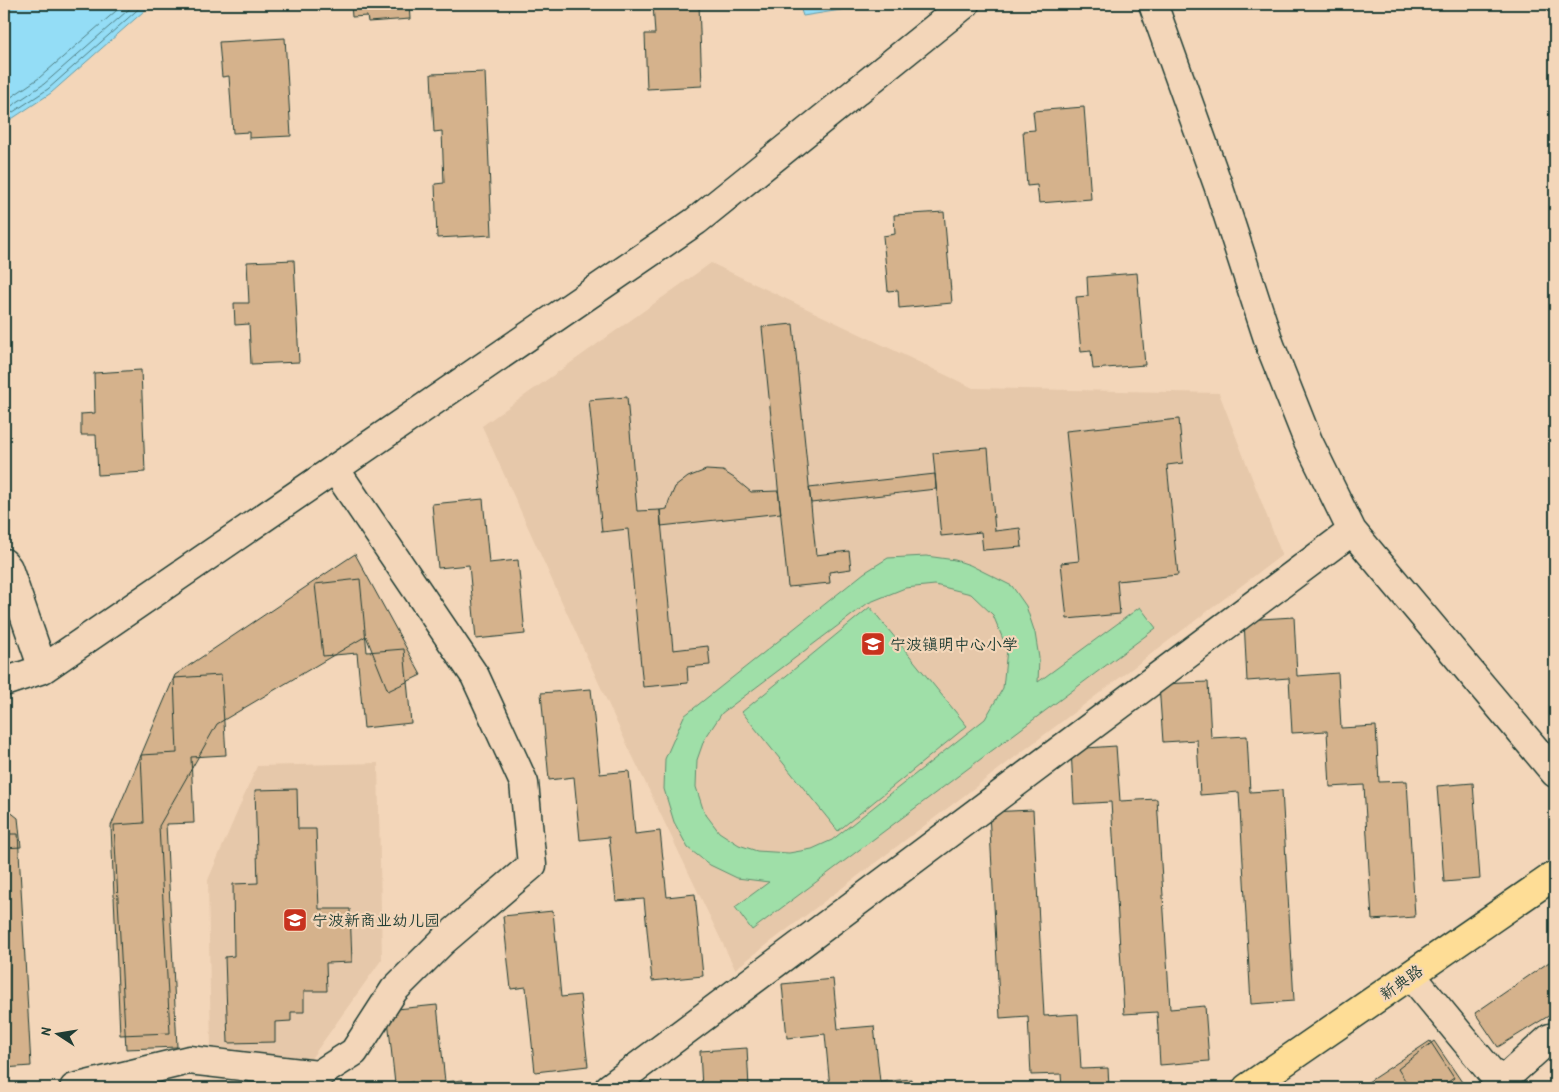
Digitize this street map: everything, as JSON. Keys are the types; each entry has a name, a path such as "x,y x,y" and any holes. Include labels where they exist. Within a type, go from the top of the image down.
{"main road":[{"name":"新典路","path":"1247,1088 1555,875"}],"street":[{"path":"4,682 43,669 696,221 965,4"},
{"path":"1153,4 1218,185 1270,345 1308,441 1352,531 1555,774"},
{"path":"74,1088 189,1060 318,1075 354,1052 394,990 442,942 532,866 524,784 475,676 335,469"},
{"path":"609,1088 1352,531"},
{"path":"4,563 8,568 43,669"},
{"path":"1411,975 1502,1086 1550,1038 1555,1037"}],"shaded area":[{"name":"宁波镇明中心小学","path":"711,263 973,388 1219,393 1282,555 735,969 622,734 482,426"},
{"name":"宁波新商业幼儿园","path":"378,763 382,959 310,1060 211,1050 208,880 257,766"}],"green space":[{"path":"926,556 955,560 970,565 1012,586 1026,606 1035,633 1039,658 1038,682 1140,607 1156,628 752,930 735,907 769,882 737,878 710,865 688,848 674,822 664,789 665,759 684,716 864,573 888,558","holes":["935,585 971,594 993,615 1007,649 1003,688 985,719 832,840 812,849 789,853 757,851 739,845 719,832 704,812 696,787 697,760 704,740 722,713 868,603 905,588"]},
{"path":"870,607 967,726 838,831 742,712"}],"water":[{"path":"24,4 152,4 51,93 4,124 4,10"},
{"path":"799,4 872,4 872,5 803,16"}],"building":[{"path":"351,4 409,4 410,19 368,22 367,16 352,17"},
{"path":"653,4 699,4 702,86 647,89 645,34 655,34"},
{"path":"285,38 291,136 249,138 249,132 233,133 229,76 222,77 219,42"},
{"path":"485,72 492,235 437,238 435,184 444,183 442,131 434,132 431,74"},
{"path":"1084,107 1091,199 1039,203 1037,185 1027,186 1023,131 1035,130 1033,111"},
{"path":"944,212 952,303 899,308 898,290 888,291 883,236 895,234 894,215"},
{"path":"294,260 299,362 251,364 249,324 235,325 234,303 249,303 247,262"},
{"path":"1137,273 1145,365 1093,369 1091,351 1081,352 1076,297 1088,296 1087,277"},
{"path":"793,324 816,555 849,551 851,569 829,572 830,583 788,587 762,327"},
{"path":"141,370 145,472 98,475 96,435 81,435 81,414 95,413 94,373"},
{"path":"627,397 637,511 660,510 673,650 708,646 710,665 687,667 688,683 643,687 628,529 602,532 589,400"},
{"path":"1179,419 1183,463 1167,465 1178,575 1117,581 1120,614 1067,619 1061,563 1079,561 1066,431"},
{"path":"988,448 995,531 1020,528 1022,547 983,550 981,532 941,536 933,453"},
{"path":"706,470 723,471 751,492 778,491 781,513 661,526 660,510 667,509 675,487 688,477"},
{"path":"935,474 936,489 811,503 809,488"},
{"path":"483,499 489,563 518,560 525,634 476,639 469,565 438,568 432,504"},
{"path":"355,554 421,675 388,691 366,636 217,724 159,826 170,1033 120,1035 111,826 175,675"},
{"path":"360,579 367,652 404,649 411,723 364,728 357,653 323,656 315,584"},
{"path":"1294,617 1297,676 1338,673 1341,728 1376,726 1379,782 1407,781 1415,917 1372,920 1364,785 1330,787 1327,731 1292,733 1289,678 1247,681 1244,620"},
{"path":"221,675 226,755 191,757 194,823 166,824 177,1047 126,1049 114,825 144,823 141,755 177,753 174,678"},
{"path":"1208,682 1211,738 1247,736 1250,792 1282,790 1294,1001 1251,1004 1239,792 1200,795 1197,740 1163,742 1159,684"},
{"path":"591,689 600,774 629,771 635,834 660,831 667,897 695,894 703,976 652,981 644,899 616,901 609,837 580,840 574,777 549,780 541,693"},
{"path":"1116,746 1120,801 1157,799 1170,1009 1205,1006 1209,1061 1160,1065 1157,1012 1124,1014 1111,802 1074,804 1071,749"},
{"path":"1473,783 1480,879 1444,882 1437,786"},
{"path":"297,789 298,829 316,829 319,909 350,909 352,962 326,963 327,991 304,991 304,1012 291,1012 291,1021 275,1022 275,1042 228,1043 225,957 234,956 233,884 258,883 255,790"},
{"path":"4,807 18,818 21,847 4,848"},
{"path":"1033,810 1044,1016 1078,1014 1081,1069 1108,1068 1109,1088 1062,1088 1061,1074 1031,1075 1028,1016 1000,1018 989,812"},
{"path":"4,834 18,834 31,1066 4,1068"},
{"path":"553,911 561,997 580,995 588,1066 535,1072 526,987 511,989 503,916"},
{"path":"1555,958 1555,1012 1498,1047 1475,1013"},
{"path":"833,979 838,1029 874,1026 880,1082 911,1079 912,1088 830,1088 825,1034 787,1038 782,984"},
{"path":"437,1005 445,1082 463,1080 463,1088 414,1088 413,1082 395,1084 387,1010"},
{"path":"1430,1041 1454,1078 1439,1088 1359,1088"},
{"path":"1434,1041 1466,1088 1410,1088 1398,1069"},
{"path":"747,1048 749,1088 702,1088 700,1051"}],"place":[{"name":"宁波镇明中心小学","path":"873,644"},
{"name":"宁波新商业幼儿园","path":"295,920"}]}
